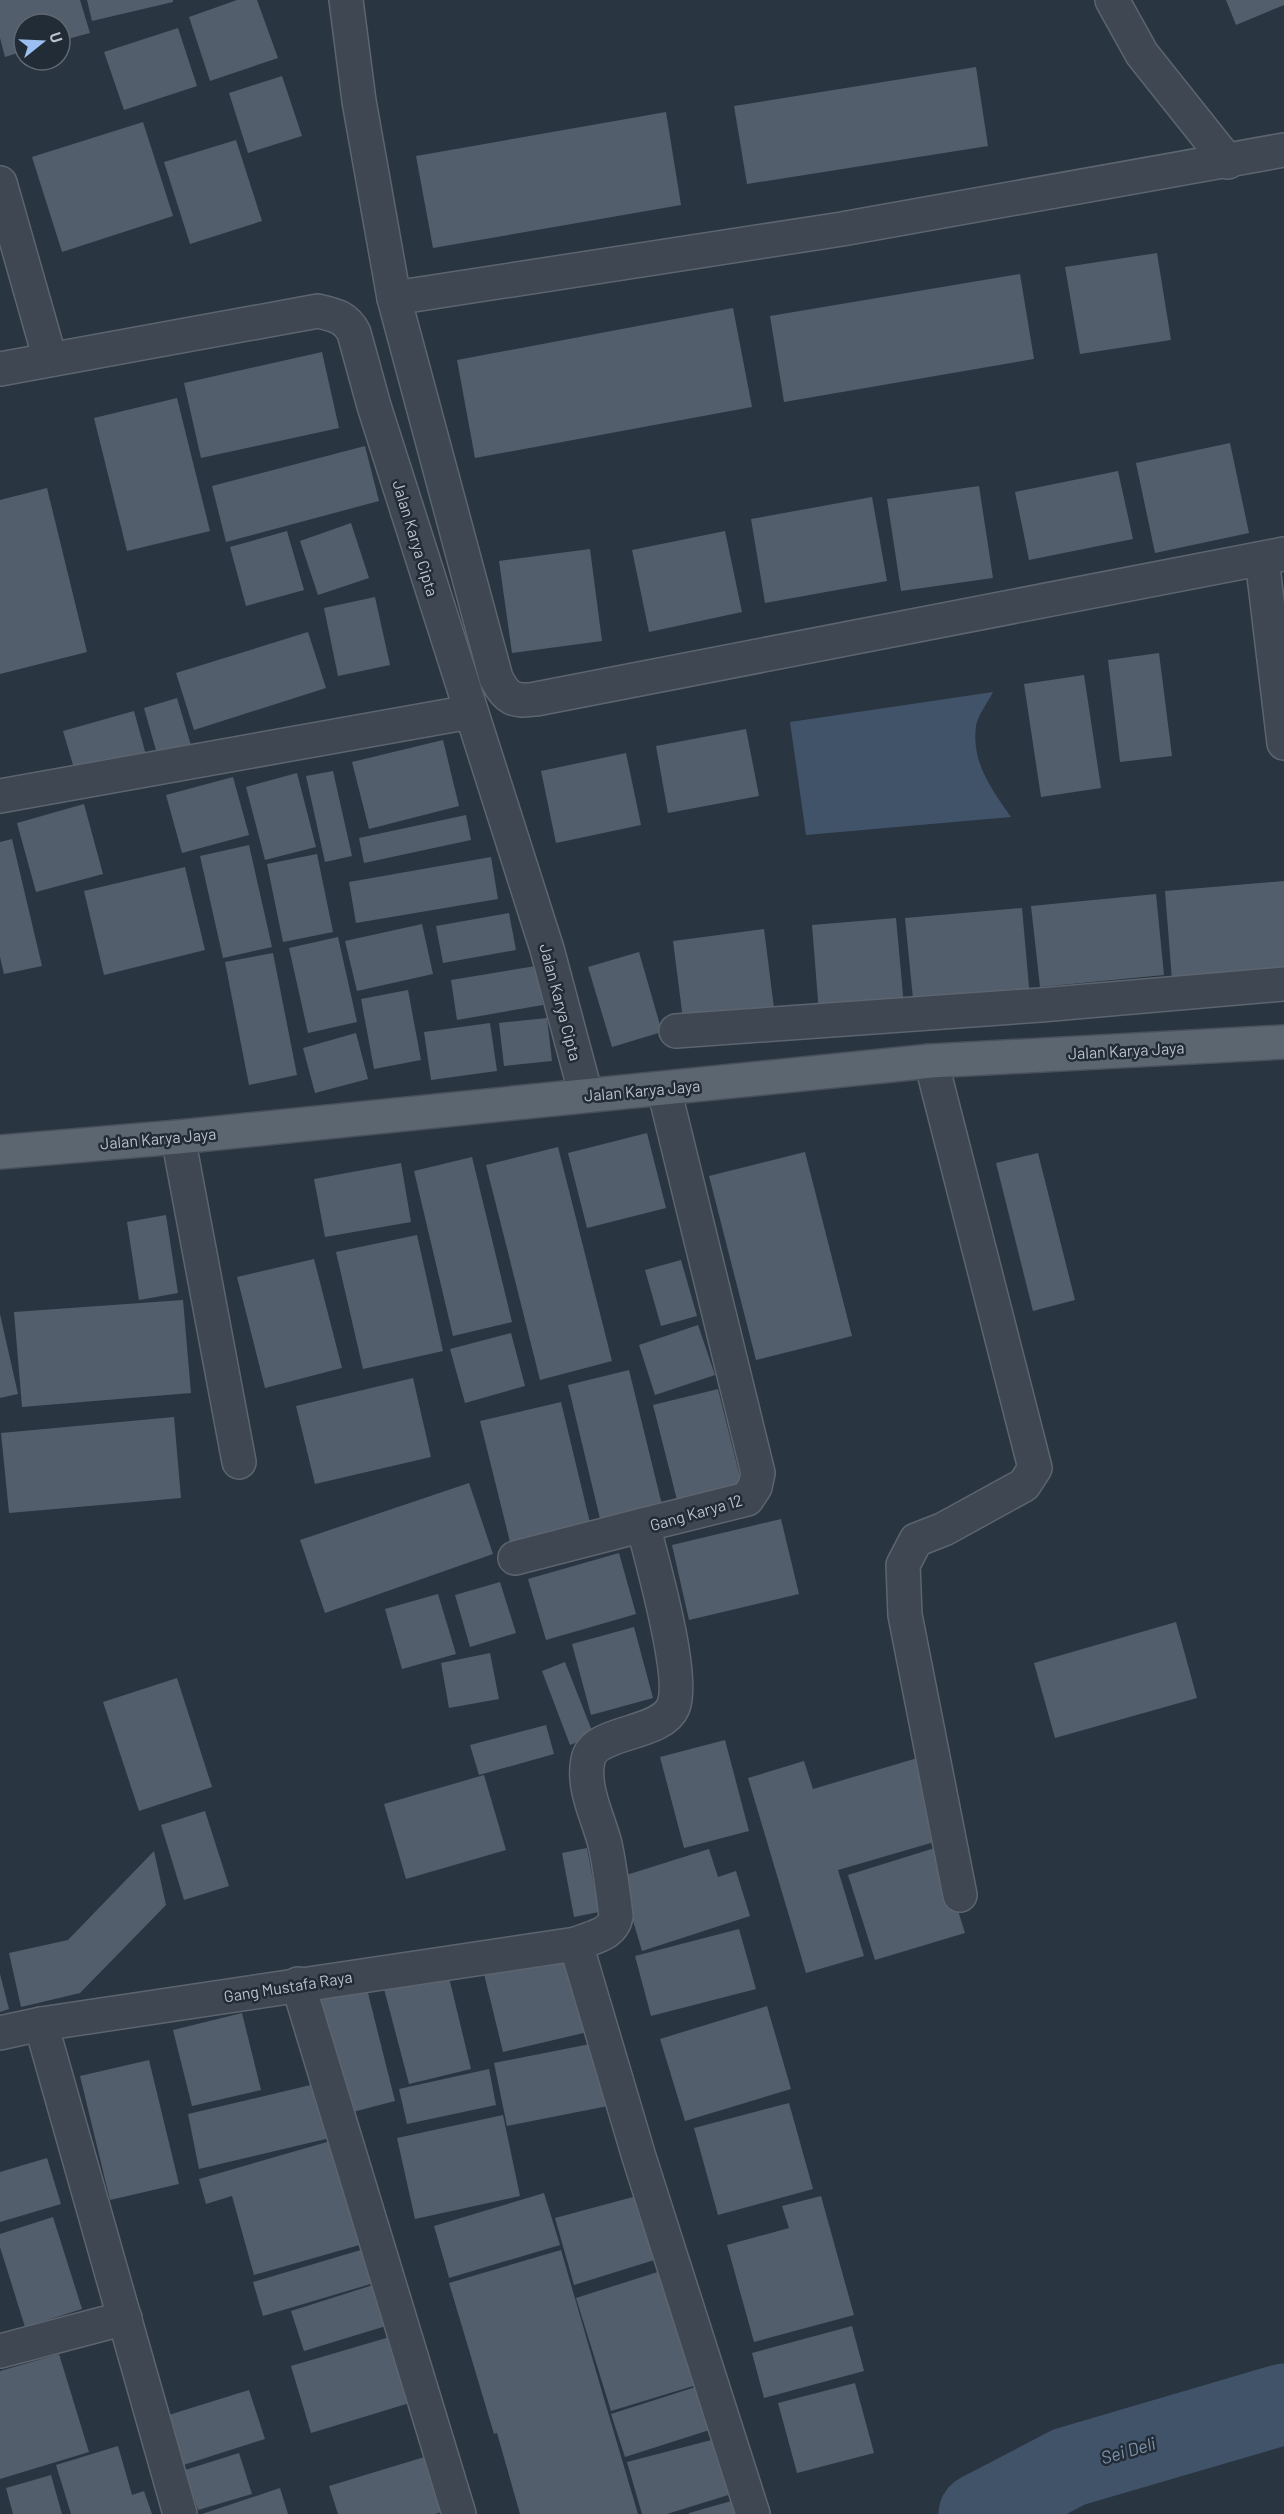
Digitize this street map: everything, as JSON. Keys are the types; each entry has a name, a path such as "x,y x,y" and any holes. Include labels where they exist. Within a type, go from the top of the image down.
{"main road":[{"name":"Jalan Karya Jaya","path":"0,1152 178,1137 664,1089 931,1060 1284,1042"}],"street":[{"path":"346,0 358,101 394,298 496,678 504,693 520,701 536,699 1273,556 1284,743"},
{"path":"1112,0 1143,54 1228,162"},
{"path":"394,298 842,230 1228,162 1284,150"},
{"path":"0,183 50,359"},
{"name":"Jalan Karya Cipta","path":"0,369 318,311 348,322 354,333 470,712 547,949 586,1095"},
{"path":"0,796 470,712"},
{"path":"676,1031 1041,1005 1284,984"},
{"path":"931,1060 1035,1468 1024,1485 944,1529 916,1540 903,1565 905,1615 960,1895"},
{"name":"Gang Karya 12","path":"615,1924 616,1916 605,1844 586,1780 588,1757 594,1747 662,1721 673,1709 677,1692 673,1655 643,1525 747,1499 755,1487 758,1473 664,1089"},
{"path":"178,1137 239,1462"},
{"path":"515,1558 643,1525"},
{"name":"Gang Mustafa Raya","path":"0,2033 41,2024 298,1984 576,1944 610,1930 615,1924"},
{"path":"576,1944 642,2168 753,2514"},
{"path":"298,1984 459,2514"},
{"path":"41,2024 180,2514"},
{"path":"0,2351 125,2318"}],"water":[{"path":"993,692 977,722 975,739 984,775 1011,817 806,835 790,722"}],"building":[{"path":"0,0 80,0 90,33 72,38 72,12 12,12 12,55 5,57 0,38"},
{"path":"87,0 173,0 173,2 92,21"},
{"path":"237,0 257,0 278,58 210,81 189,17"},
{"path":"1226,0 1284,0 1284,5 1236,25"},
{"path":"178,28 197,86 124,110 104,52"},
{"path":"976,67 988,146 747,184 734,106"},
{"path":"282,76 302,136 248,153 229,93"},
{"path":"666,112 681,205 433,248 416,156"},
{"path":"143,122 173,216 62,252 32,157"},
{"path":"236,140 262,221 190,244 164,162"},
{"path":"1157,253 1171,340 1080,354 1065,267"},
{"path":"1020,274 1034,359 784,402 770,316"},
{"path":"733,308 752,407 475,458 457,360"},
{"path":"322,352 339,428 201,458 184,383"},
{"path":"177,398 210,531 127,551 94,418"},
{"path":"1230,443 1249,533 1155,553 1136,463"},
{"path":"365,446 379,501 226,542 212,486"},
{"path":"1118,471 1133,539 1029,560 1015,492"},
{"path":"979,486 993,578 901,591 887,499"},
{"path":"47,488 87,652 0,674 0,500"},
{"path":"872,497 887,581 765,603 751,519"},
{"path":"351,523 369,578 318,595 300,541"},
{"path":"287,531 304,590 246,606 230,547"},
{"path":"725,531 742,612 649,632 632,550"},
{"path":"590,549 602,641 512,653 499,561"},
{"path":"375,597 390,665 338,676 324,608"},
{"path":"308,632 326,688 194,730 176,673"},
{"path":"1159,653 1172,756 1120,762 1108,660"},
{"path":"1084,675 1101,788 1041,797 1024,684"},
{"path":"177,698 193,752 159,761 144,708"},
{"path":"134,711 146,755 76,775 63,731"},
{"path":"746,729 759,796 668,813 656,746"},
{"path":"443,740 459,806 369,829 352,762"},
{"path":"626,753 641,825 556,843 541,771"},
{"path":"333,771 352,856 325,862 306,776"},
{"path":"297,773 316,847 265,860 246,787"},
{"path":"233,777 249,835 182,853 166,795"},
{"path":"84,804 103,874 36,892 17,823"},
{"path":"466,815 471,840 364,863 359,838"},
{"path":"12,839 42,966 4,974 0,957 0,842"},
{"path":"249,845 272,947 223,958 200,856"},
{"path":"317,854 333,932 283,942 267,864"},
{"path":"491,857 498,899 356,923 349,882"},
{"path":"185,867 205,950 104,975 84,891"},
{"path":"1284,881 1284,970 1172,980 1165,891"},
{"path":"1156,894 1164,975 1040,987 1031,906"},
{"path":"1022,908 1030,998 914,1009 905,918"},
{"path":"509,913 516,950 443,963 436,926"},
{"path":"896,918 904,1006 819,1013 812,925"},
{"path":"422,924 433,974 357,991 345,941"},
{"path":"764,929 775,1016 684,1027 673,941"},
{"path":"338,937 357,1022 308,1033 289,948"},
{"path":"639,952 662,1032 612,1047 588,967"},
{"path":"273,953 297,1075 249,1085 225,962"},
{"path":"536,966 543,1005 457,1020 451,980"},
{"path":"408,990 421,1060 374,1069 361,999"},
{"path":"547,1018 552,1061 504,1066 499,1023"},
{"path":"490,1023 497,1071 431,1080 424,1032"},
{"path":"356,1033 368,1079 315,1093 303,1048"},
{"path":"647,1133 666,1208 587,1228 568,1153"},
{"path":"558,1147 612,1361 540,1380 486,1165"},
{"path":"805,1152 852,1336 756,1360 709,1176"},
{"path":"1038,1153 1075,1300 1033,1311 996,1163"},
{"path":"472,1157 512,1322 453,1336 414,1171"},
{"path":"401,1163 411,1222 325,1237 314,1179"},
{"path":"166,1215 178,1293 139,1300 127,1222"},
{"path":"417,1235 443,1351 363,1369 336,1252"},
{"path":"314,1259 342,1368 265,1388 237,1277"},
{"path":"681,1260 697,1316 661,1326 645,1270"},
{"path":"183,1300 191,1393 22,1407 14,1312"},
{"path":"0,1314 18,1394 0,1398"},
{"path":"698,1325 715,1375 655,1395 639,1345"},
{"path":"511,1333 525,1386 465,1403 450,1349"},
{"path":"629,1370 663,1509 601,1523 568,1385"},
{"path":"413,1378 431,1457 315,1484 296,1406"},
{"path":"718,1389 744,1493 679,1508 653,1405"},
{"path":"561,1402 591,1527 511,1546 480,1421"},
{"path":"174,1417 181,1498 9,1513 1,1433"},
{"path":"469,1483 493,1554 325,1613 300,1540"},
{"path":"781,1519 799,1594 689,1620 672,1545"},
{"path":"619,1553 636,1614 546,1640 528,1579"},
{"path":"500,1582 516,1633 470,1647 455,1595"},
{"path":"438,1594 456,1654 402,1669 385,1609"},
{"path":"1176,1622 1197,1698 1055,1738 1034,1663"},
{"path":"634,1627 653,1698 591,1715 572,1644"},
{"path":"490,1653 499,1699 449,1708 441,1663"},
{"path":"565,1662 594,1736 570,1745 542,1671"},
{"path":"177,1678 212,1787 139,1811 103,1702"},
{"path":"546,1725 554,1754 479,1775 470,1745"},
{"path":"725,1740 749,1831 684,1848 660,1757"},
{"path":"924,1756 948,1838 838,1870 864,1956 806,1973 748,1778 804,1761 813,1789"},
{"path":"484,1775 506,1850 406,1879 384,1804"},
{"path":"205,1811 229,1886 184,1900 161,1825"},
{"path":"938,1847 965,1933 875,1960 848,1875"},
{"path":"587,1848 599,1912 574,1917 562,1853"},
{"path":"709,1849 718,1877 736,1871 750,1916 642,1951 620,1877"},
{"path":"154,1851 166,1905 80,1993 21,2007 9,1953 68,1940"},
{"path":"739,1929 756,1989 651,2016 635,1956"},
{"path":"573,1952 592,2031 503,2052 484,1974"},
{"path":"447,1969 471,2069 409,2084 383,1985"},
{"path":"0,1974 9,2009 0,2012"},
{"path":"365,1981 395,2101 349,2113 319,1993"},
{"path":"767,2006 791,2089 685,2121 660,2039"},
{"path":"242,2013 261,2090 192,2106 173,2030"},
{"path":"595,2043 608,2106 507,2126 494,2063"},
{"path":"149,2060 179,2184 110,2200 80,2076"},
{"path":"489,2069 496,2105 407,2124 399,2089"},
{"path":"319,2083 334,2137 199,2169 188,2114"},
{"path":"789,2103 813,2189 718,2215 694,2128"},
{"path":"503,2115 520,2196 415,2219 397,2138"},
{"path":"334,2140 363,2244 254,2275 232,2196 206,2204 199,2179"},
{"path":"47,2158 61,2204 0,2222 0,2172"},
{"path":"544,2193 560,2245 449,2278 434,2226"},
{"path":"644,2194 664,2257 574,2285 555,2218"},
{"path":"821,2196 854,2315 754,2342 727,2245 789,2228 782,2206"},
{"path":"53,2217 82,2309 25,2327 0,2247 0,2234"},
{"path":"364,2249 374,2283 263,2316 253,2282"},
{"path":"561,2250 638,2514 520,2514 497,2433 494,2434 449,2283"},
{"path":"667,2269 703,2383 611,2411 576,2298"},
{"path":"373,2285 386,2326 304,2351 291,2311"},
{"path":"852,2326 864,2371 764,2398 752,2353"},
{"path":"393,2336 413,2402 311,2433 291,2366"},
{"path":"59,2354 89,2452 0,2479 0,2371"},
{"path":"708,2383 722,2426 625,2457 611,2414"},
{"path":"855,2383 874,2453 797,2473 778,2403"},
{"path":"249,2390 265,2439 174,2468 159,2418"},
{"path":"719,2438 738,2492 667,2514 642,2514 627,2462"},
{"path":"118,2446 132,2495 144,2491 152,2514 71,2514 56,2465"},
{"path":"239,2453 252,2494 198,2510 185,2470"},
{"path":"431,2455 448,2510 435,2514 338,2514 329,2486"},
{"path":"51,2475 62,2514 13,2514 6,2488"},
{"path":"280,2488 288,2514 202,2514"},
{"path":"735,2500 739,2514 689,2514 689,2513"}],"waterway":[{"name":"Sei Deli","path":"979,2514 1069,2467 1284,2404"}]}
